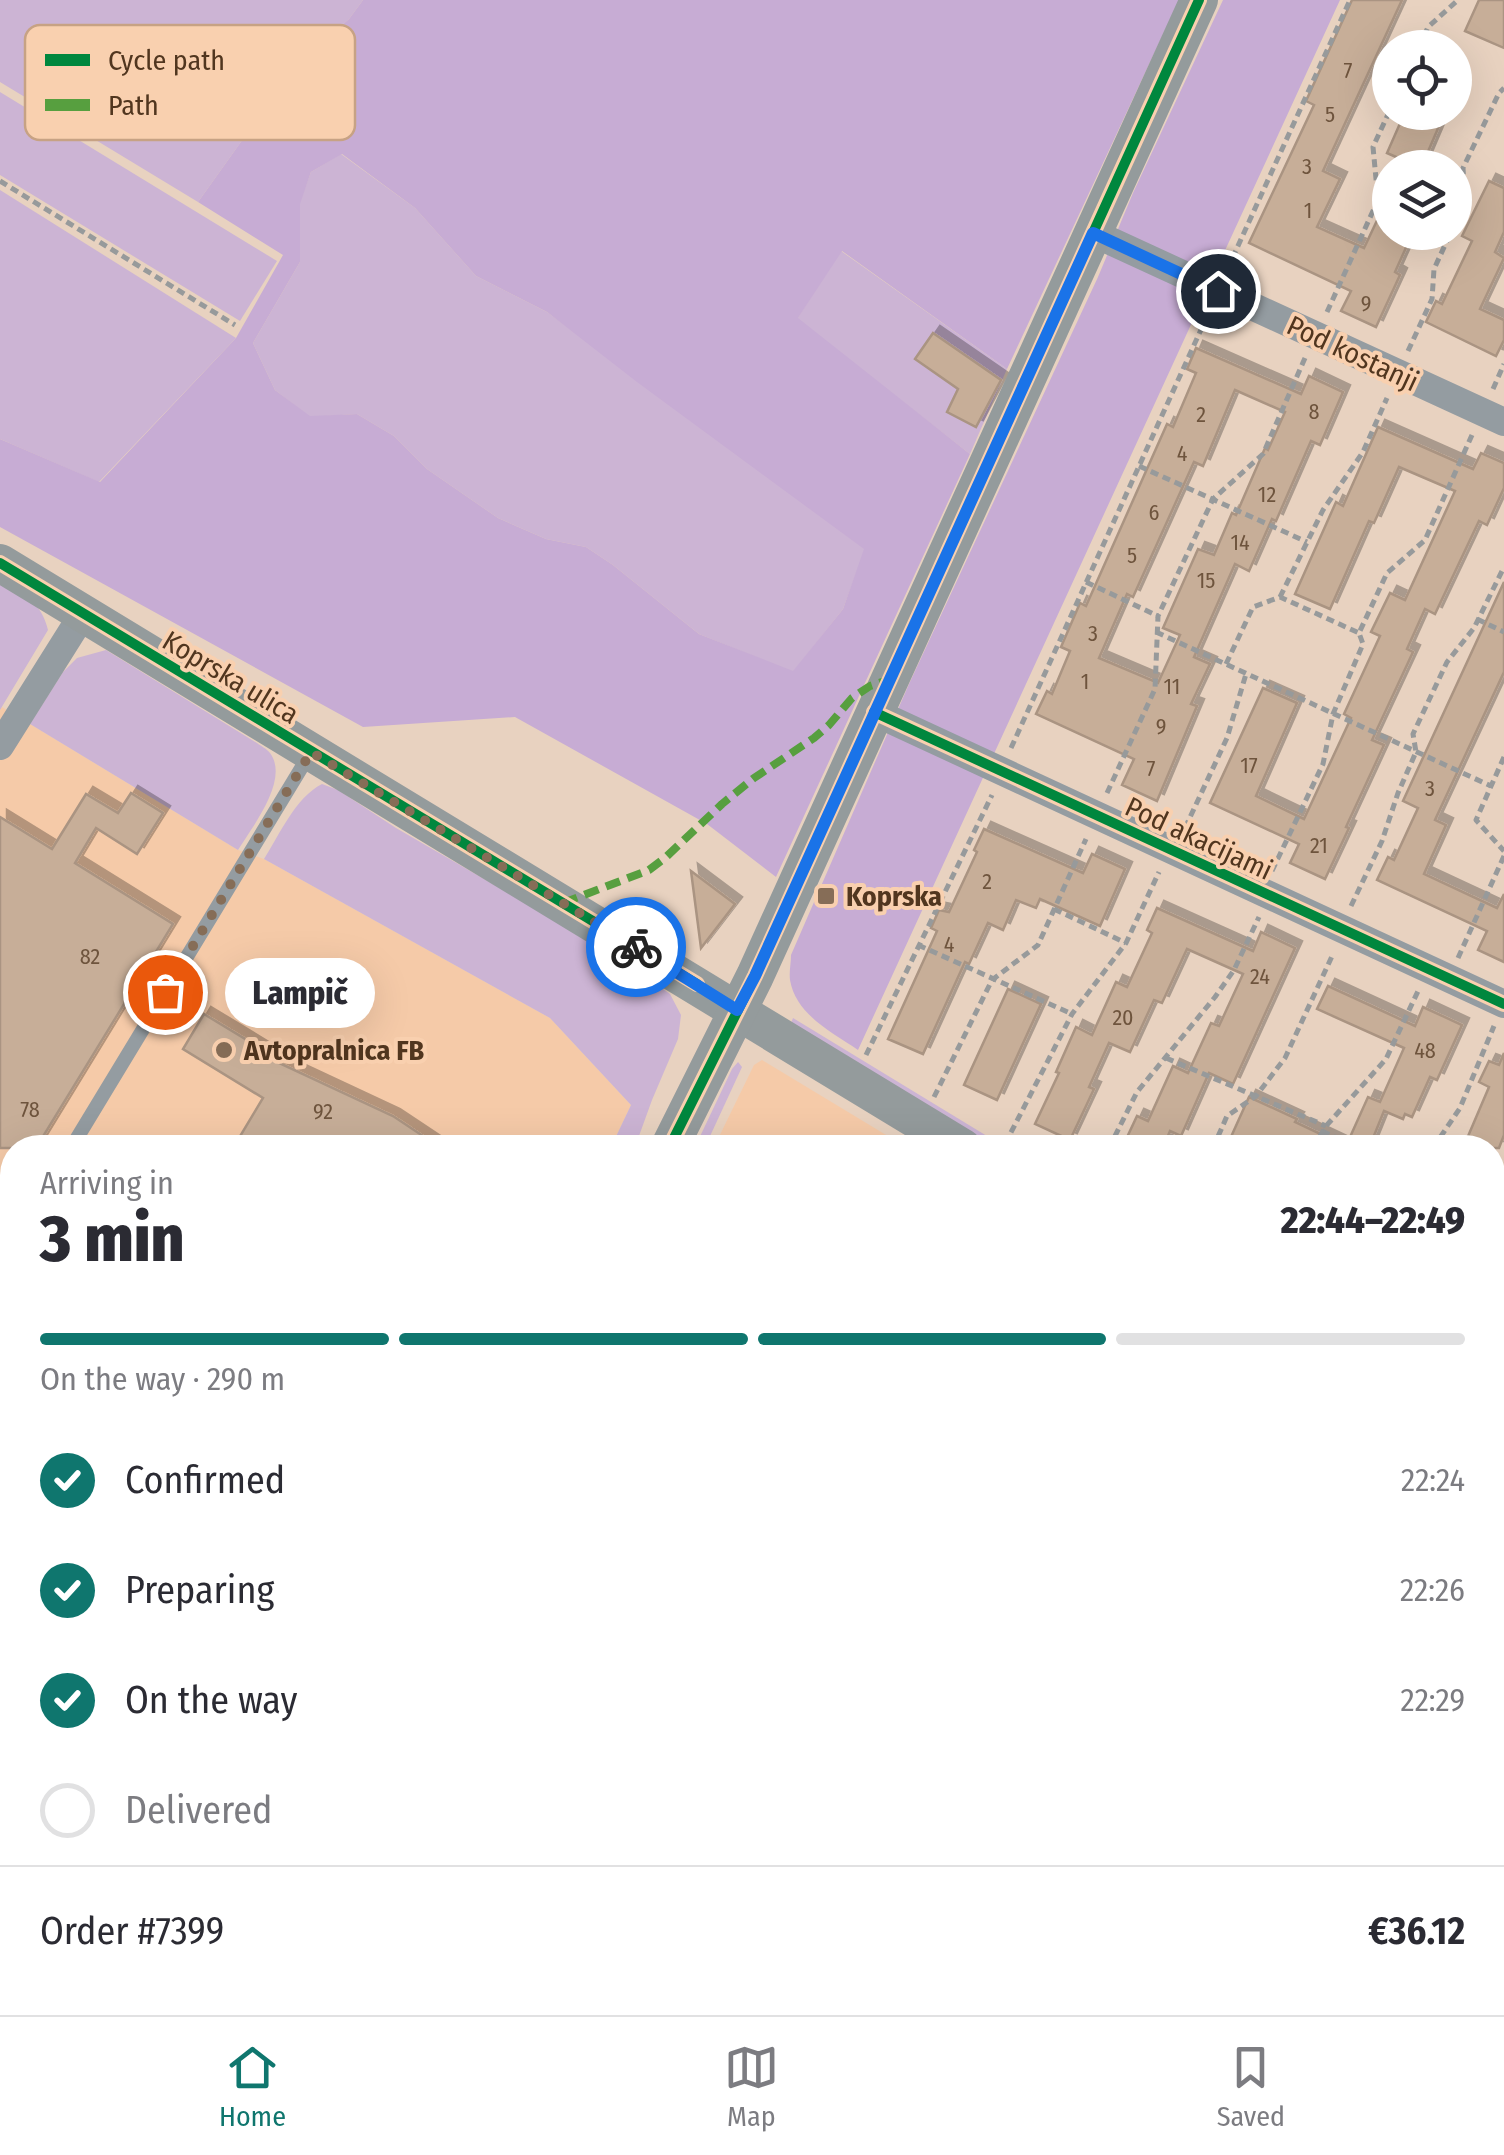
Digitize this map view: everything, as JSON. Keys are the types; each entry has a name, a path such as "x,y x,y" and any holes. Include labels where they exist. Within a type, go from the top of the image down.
{"street":[{"path":"675,1135 737,1010 1199,0"},
{"name":"Pod kostanji","path":"1093,233 1493,417"},
{"name":"Koprska ulica","path":"0,563 942,1135"},
{"path":"0,746 83,614"},
{"name":"Pod akacijami","path":"874,712 1504,1004"}],"lane":[{"path":"79,1135 311,752"}],"path":[{"path":"864,1058 1002,772 1350,0"},
{"path":"1427,30 1458,0"},
{"path":"1472,150 1504,88"},
{"path":"933,1100 992,980 1038,944 1054,910 1154,689 1158,616 1212,499 1263,454 1378,200 1373,147 1381,130"},
{"path":"0,181 235,326"},
{"path":"1226,664 1253,607 1280,597 1323,510 1363,452 1432,299 1434,269 1443,250"},
{"path":"1115,1135 1136,1092 1234,970 1322,764 1332,714 1363,644 1359,633 1387,573 1424,540 1493,417 1504,364"},
{"path":"1139,466 1307,542"},
{"path":"1219,1135 1227,1116 1256,1096 1285,1058 1382,841 1416,752 1413,734 1446,662 1478,620 1504,567"},
{"path":"1086,582 1158,616"},
{"path":"1280,597 1359,633"},
{"path":"1478,620 1504,632"},
{"path":"1156,632 1492,786"},
{"path":"1010,1135 1072,1014 1126,944 1170,849 1182,835 1227,738 1246,674"},
{"path":"1321,1135 1386,1059 1504,854 1476,820 1504,758"},
{"path":"1054,910 1126,944"},
{"path":"918,945 1072,1014"},
{"path":"1442,1135 1460,1108 1504,1004"},
{"path":"1166,1058 1335,1135"}],"shaded area":[{"path":"0,0 363,0 342,25 25,25 25,97 0,82"},
{"path":"363,0 1179,0 1007,369 842,251 798,318 970,454 776,877 707,824 515,717 363,727 0,527 0,439 100,482 236,338 283,255 198,202 242,140 355,140 355,25 342,25","holes":["342,154 415,208 476,276 547,312 864,549 843,609 793,671 699,634 586,547 546,539 498,518 427,469 394,436 357,414 310,416 275,390 253,343 300,262 300,204 311,172"]},
{"path":"1223,0 1340,0 858,1050 816,1021 799,1003 790,980 791,955 909,684"},
{"path":"0,92 25,107 25,140 79,140 277,261 240,321 0,175"},
{"path":"96,140 242,140 198,202"},
{"path":"341,154 415,208 476,276 547,312 865,549 843,609 793,672 699,634 586,547 546,539 498,518 427,469 394,436 357,414 310,417 275,390 253,343 300,262 299,204 311,172"},
{"path":"0,190 236,338 99,482 0,439"},
{"path":"841,251 1007,369 970,454 797,319"},
{"path":"0,579 36,606 48,630 0,710"},
{"path":"106,650 270,753 275,764 272,789 238,850 30,724 63,672 77,658"},
{"path":"2,707 238,850 264,859 550,1018 631,1105 617,1135 0,1135"},
{"path":"322,784 338,790 396,828 617,956 670,994 681,1015 678,1039 639,1135 617,1135 631,1105 550,1018 264,859 296,807"},
{"path":"793,1018 985,1135 969,1135 791,1023"},
{"path":"762,1060 886,1135 720,1135 754,1065"},
{"path":"738,1062 742,1067 711,1135 701,1135"}],"building":[{"path":"1352,0 1402,0 1388,30 1372,30 1372,65 1323,171 1340,179 1317,227 1364,248 1372,231 1372,250 1405,250 1395,272 1400,275 1376,327 1341,311 1351,291 1249,243 1314,105 1306,101"},
{"path":"1479,0 1504,0 1504,48 1465,30"},
{"path":"1397,130 1437,130 1429,150 1388,150"},
{"path":"1489,181 1504,188 1504,232 1495,252 1504,258 1480,309 1504,320 1504,340 1496,356 1426,322 1436,301 1442,304 1468,250 1472,250 1472,216"},
{"path":"933,333 1001,380 976,427 947,412 958,389 915,359"},
{"path":"1196,348 1301,394 1309,376 1343,392 1320,445 1311,441 1249,571 1235,564 1194,657 1210,664 1191,704 1197,706 1157,801 1122,785 1134,759 1036,714 1047,691 1052,694 1070,651 1061,647 1080,603 1086,606 1167,424 1173,427 1196,373 1187,369","holes":["1235,390 1285,412 1214,555 1198,549 1163,628 1180,635 1158,683 1099,658 1127,594 1133,597 1194,462 1203,466"]},
{"path":"1378,427 1473,469 1481,453 1504,463 1504,488 1487,525 1479,521 1435,614 1425,609 1407,649 1413,652 1372,740 1384,745 1325,879 1290,863 1299,844 1210,803 1263,688 1297,703 1256,796 1304,819 1351,718 1344,714 1380,636 1371,632 1390,593 1405,600 1455,491 1399,467 1374,523 1369,521 1330,609 1295,594 1336,502 1343,506"},
{"path":"1504,582 1504,672 1435,820 1446,825 1424,874 1497,908 1504,894 1504,962 1478,950 1487,931 1377,880 1388,857 1394,860 1418,808 1403,801"},
{"path":"131,793 163,813 137,854 96,828 75,863 173,924 44,1135 0,1135 0,817 52,849 86,794 118,813"},
{"path":"984,829 1083,873 1092,854 1125,869 1100,926 1040,899 1036,908 1016,900 1003,930 988,923 969,964 965,962 923,1054 888,1039 937,931 931,928 939,910 949,912"},
{"path":"691,871 735,904 701,948"},
{"path":"1157,908 1253,951 1261,932 1295,948 1233,1084 1209,1073 1181,1135 1170,1131 1168,1135 1128,1135 1137,1116 1148,1121 1173,1066 1188,1073 1211,1023 1219,1026 1243,974 1187,949 1162,1003 1154,1000 1130,1052 1109,1043 1089,1087 1094,1089 1072,1135 1059,1135 1035,1124 1076,1027 1092,1035 1116,982 1127,987 1152,933 1147,930"},
{"path":"1328,986 1415,1026 1423,1007 1462,1025 1437,1080 1430,1077 1412,1117 1405,1114 1403,1119 1384,1111 1374,1135 1351,1135 1368,1097 1380,1102 1404,1048 1317,1009"},
{"path":"1008,989 1041,1004 997,1100 964,1085"},
{"path":"204,1014 265,1051 262,1055 393,1116 422,1135 241,1135 263,1098 183,1049"},
{"path":"1504,1053 1504,1135 1469,1135 1489,1087 1479,1082 1489,1061 1499,1065"},
{"path":"1249,1097 1297,1119 1295,1122 1323,1135 1232,1135"}],"marked path":[{"path":"563,903 649,870 754,778 814,738 852,698 888,680"}],"cycle path":[{"path":"676,1135 755,976 1199,0"},
{"path":"0,563 697,984"},
{"path":"874,712 1504,1004"}],"way so far":[{"path":"165,992 311,752 636,947"}],"place":[{"name":"Koprska","path":"826,896"},
{"name":"Lampič","path":"165,992"},
{"name":"Avtopralnica FB","path":"224,1050"}],"route":[{"path":"636,947 737,1010 1093,233 1218,291"}]}
